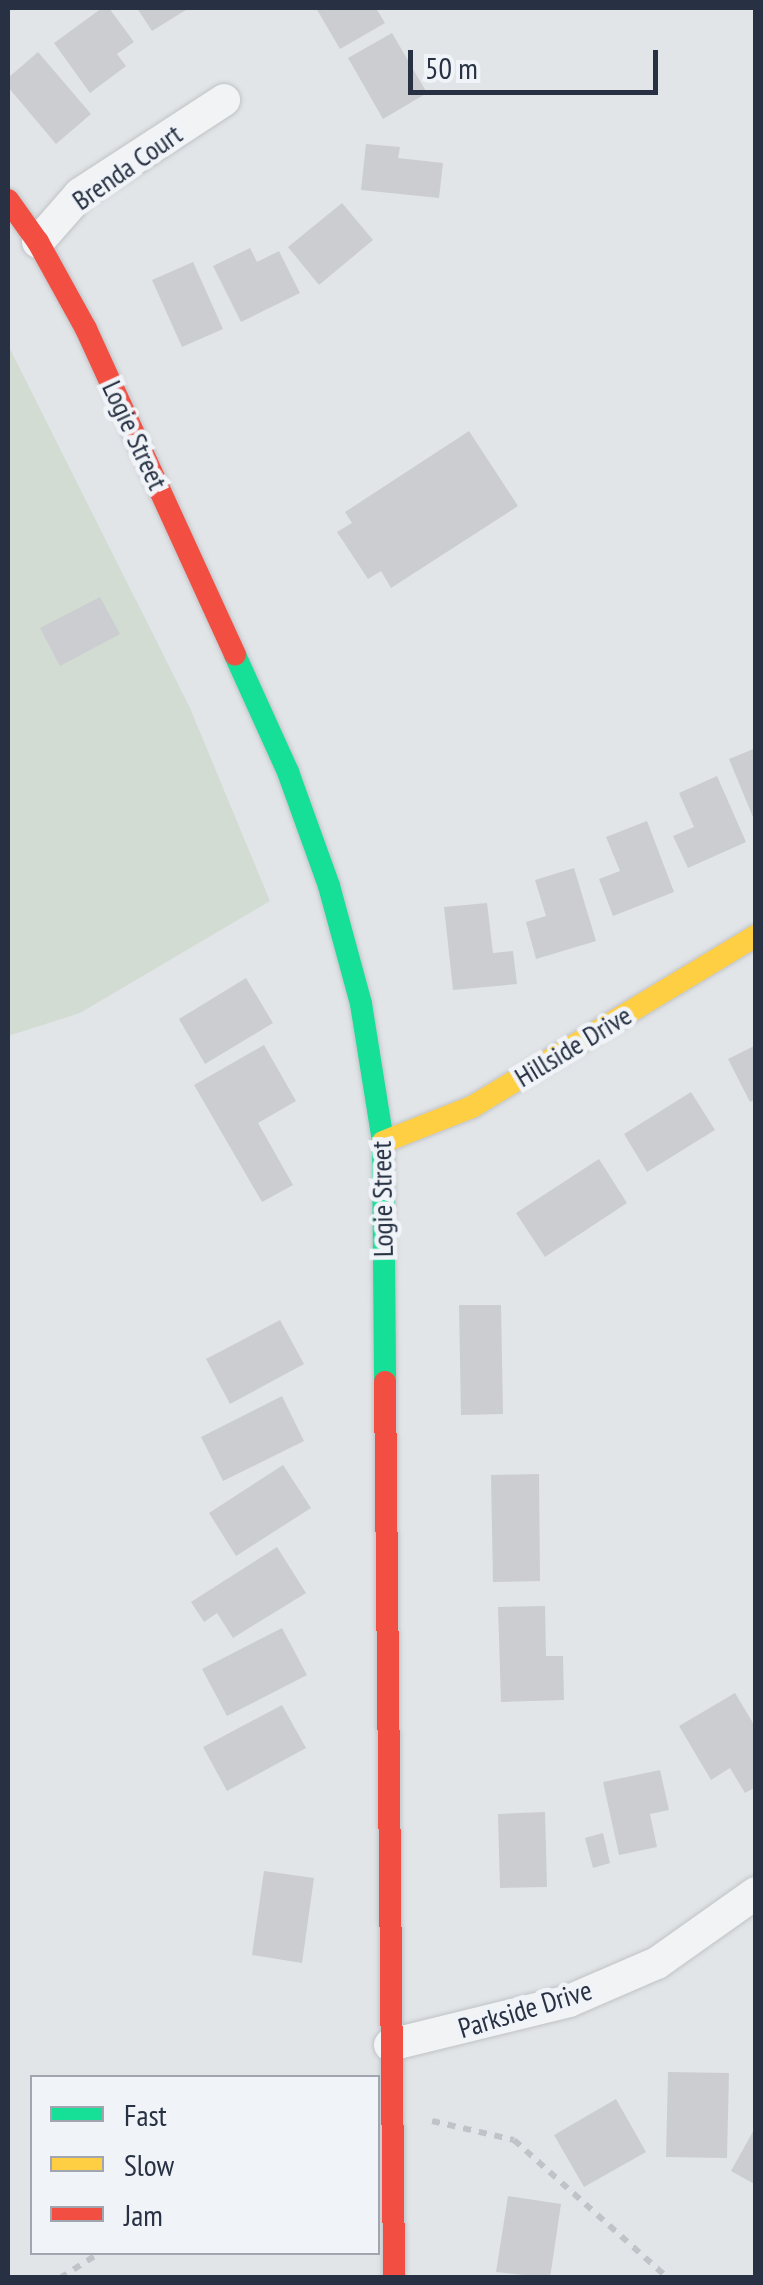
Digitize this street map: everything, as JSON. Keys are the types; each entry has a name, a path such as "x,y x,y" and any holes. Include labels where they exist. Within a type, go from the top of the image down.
{"street":[{"name":"Brenda Court","path":"38,242 80,194 224,100"},
{"name":"Logie Street","path":"8,200 38,242 86,329 288,772 328,886 361,1004 383,1142 394,2278"},
{"name":"Hillside Drive","path":"383,1142 472,1107 756,936"},
{"name":"Parkside Drive","path":"390,2045 569,2001 657,1963 756,1893"}],"path":[{"path":"390,2111 514,2140 668,2278"},
{"path":"60,2278 97,2255"}],"shaded area":[{"path":"8,345 190,708 270,901 80,1013 8,1036"}],"building":[{"path":"102,8 109,8 134,42 117,54 126,66 90,93 54,43"},
{"path":"137,8 189,8 152,31"},
{"path":"316,8 376,8 385,23 340,49"},
{"path":"392,33 427,93 383,119 348,58"},
{"path":"38,52 91,114 56,144 8,87 8,78"},
{"path":"366,144 400,147 398,158 443,163 439,198 361,190"},
{"path":"342,203 373,240 319,285 288,247"},
{"path":"250,248 257,262 279,251 300,293 241,322 213,266"},
{"path":"193,262 223,329 182,347 152,280"},
{"path":"469,431 518,506 391,588 381,571 368,579 337,532 352,523 345,512"},
{"path":"100,597 120,634 60,666 40,628"},
{"path":"756,748 756,822 755,822 729,759"},
{"path":"717,776 746,842 688,868 673,836 694,827 679,793"},
{"path":"647,821 674,892 613,916 599,879 620,871 606,837"},
{"path":"574,868 596,941 536,959 526,922 546,916 535,880"},
{"path":"487,903 493,953 513,951 517,984 453,990 444,907"},
{"path":"246,978 273,1023 205,1064 179,1019"},
{"path":"264,1045 296,1101 258,1123 293,1185 262,1202 194,1085"},
{"path":"756,1045 756,1099 750,1102 728,1059"},
{"path":"691,1092 715,1130 647,1172 624,1134"},
{"path":"599,1159 627,1203 545,1257 516,1213"},
{"path":"459,1305 501,1305 503,1414 461,1415"},
{"path":"280,1320 304,1364 230,1404 206,1359"},
{"path":"282,1396 304,1441 223,1481 201,1437"},
{"path":"283,1465 311,1508 236,1556 209,1513"},
{"path":"539,1474 540,1581 493,1582 491,1475"},
{"path":"277,1547 306,1593 233,1638 217,1613 204,1622 191,1602"},
{"path":"545,1606 546,1656 563,1656 564,1700 501,1702 498,1607"},
{"path":"282,1628 307,1675 227,1716 202,1669"},
{"path":"735,1693 756,1728 756,1787 745,1793 730,1768 711,1780 679,1726"},
{"path":"282,1705 306,1748 227,1791 203,1747"},
{"path":"660,1770 669,1810 650,1814 657,1847 619,1855 603,1782"},
{"path":"545,1812 547,1887 500,1888 498,1814"},
{"path":"603,1833 610,1863 593,1868 585,1838"},
{"path":"264,1871 314,1878 302,1963 252,1955"},
{"path":"668,2072 729,2073 727,2158 666,2157"},
{"path":"616,2099 646,2152 584,2187 554,2135"},
{"path":"756,2126 756,2185 731,2171"},
{"path":"508,2196 561,2204 550,2278 496,2272"}],"traffic: fast":[{"path":"235,655 288,772 329,886 361,1004 383,1142 385,1382"}],"traffic: slow":[{"path":"383,1142 472,1107 756,936"}],"traffic: jam":[{"path":"8,200 38,242 86,329 235,655"},
{"path":"385,1382 394,2278"}]}
